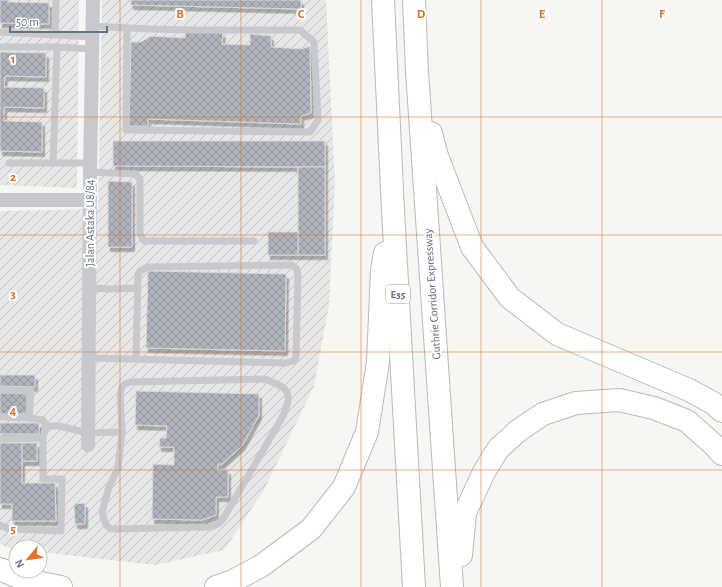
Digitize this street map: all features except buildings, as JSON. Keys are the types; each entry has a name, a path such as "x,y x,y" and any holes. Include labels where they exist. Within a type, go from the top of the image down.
{"highway":[{"name":"E35","path":"383,0 414,587"},
{"name":"Guthrie Corridor Expressway","path":"414,0 417,71 452,583"},
{"path":"417,71 437,156 472,247 510,298 557,334 688,390 713,402 722,411"},
{"path":"216,587 231,582 261,566 310,529 344,487 367,432 378,362 382,270 393,211"},
{"path":"452,583 460,558 465,513 484,472 498,449 519,430 543,414 576,403 619,400 654,408 687,421 722,454"},
{"path":"0,570 25,580 61,587"}],"street":[{"name":"Jalan Astaka U8/84","path":"88,439 93,0"},
{"path":"0,200 90,200"}],"lane":[{"path":"55,35 56,0"},
{"path":"0,47 57,47 127,28 182,30 300,30 314,42 318,120 310,132 126,130 127,28"},
{"path":"0,32 93,37"},
{"path":"53,163 57,47"},
{"path":"10,163 53,163 135,174 140,179 140,234 144,241 254,241"},
{"path":"89,358 286,363 293,361 296,358 298,274 296,268 292,265 148,267 140,271 138,274 137,288 136,359"},
{"path":"89,288 137,288"},
{"path":"265,379 280,385 288,392 288,405 283,416 223,519 218,524 211,527 111,529 107,526 102,512 109,486 118,468 122,432 120,394 122,387 130,382 265,379"},
{"path":"0,390 31,391 29,418"},
{"path":"0,417 43,420 46,426 43,438 43,479 62,479 61,531 9,529 0,526"},
{"path":"46,426 59,426 88,439 122,432"},
{"path":"0,439 43,438"}],"shaded area":[{"path":"0,0 79,0 77,188 0,185"},
{"path":"102,0 326,0 335,182 329,305 314,386 264,490 224,550 155,565 48,553 48,539 8,539 8,547 0,544 0,211 98,209"}]}
